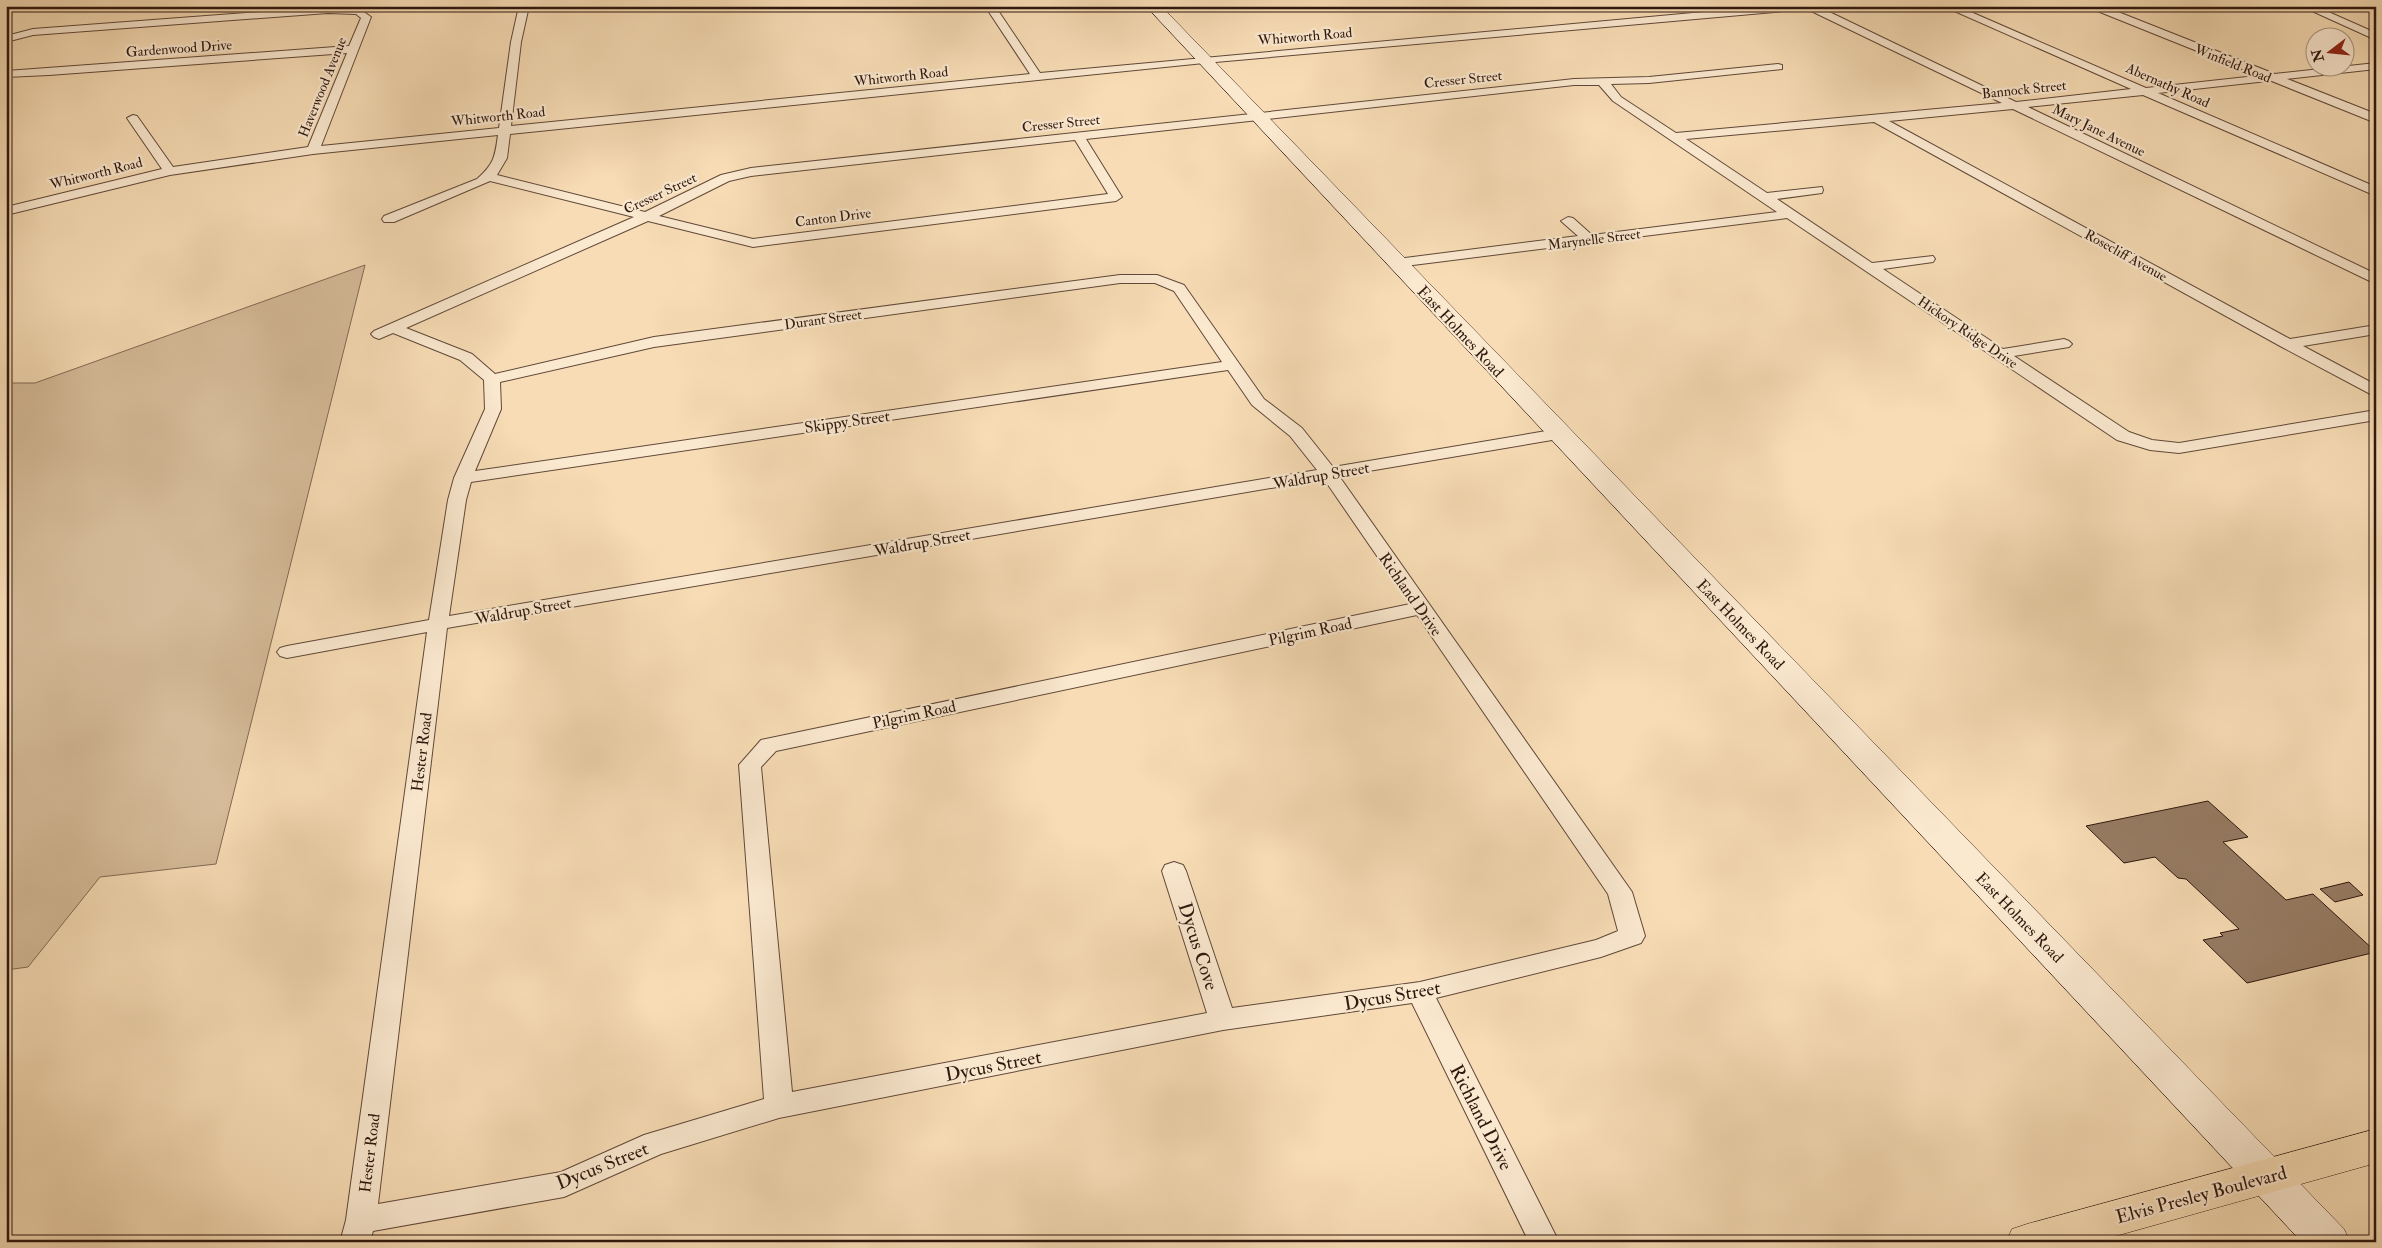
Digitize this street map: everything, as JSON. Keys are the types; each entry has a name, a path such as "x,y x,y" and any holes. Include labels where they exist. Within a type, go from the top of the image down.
{"main road":[{"name":"East Holmes Road","path":"1152,6 2329,1242"},
{"name":"Elvis Presley Boulevard","path":"2026,1242 2376,1146"}],"street":[{"path":"389,219 466,189 489,177 499,163 516,42 524,6"},
{"path":"990,6 1037,77"},
{"name":"Whitworth Road","path":"6,211 170,171 313,150 1204,60 1805,6"},
{"name":"Mary Jane Avenue","path":"1809,6 2376,280"},
{"name":"Abernathy Road","path":"1948,6 2376,192"},
{"name":"Winfield Road","path":"2091,6 2376,119"},
{"path":"2306,6 2376,37"},
{"name":"Haverwood Avenue","path":"6,39 33,32 328,10 358,11 366,16 313,150"},
{"name":"Gardenwood Drive","path":"6,74 353,49"},
{"name":"Bannock Street","path":"1675,137 1876,118 1927,116 2376,66"},
{"name":"Cresser Street","path":"492,379 466,357 386,331 648,216 725,178 772,168 1079,137 1559,84 1649,80 1778,68"},
{"name":"Hickory Ridge Drive","path":"1604,82 1618,98 1675,137 2123,436 2150,445 2179,448 2376,415"},
{"path":"133,118 170,171"},
{"name":"Rosecliff Avenue","path":"1876,118 2376,392"},
{"name":"Canton Drive","path":"489,177 753,243 1116,197 1079,137"},
{"path":"1766,197 1817,190"},
{"name":"Marynelle Street","path":"1397,263 1790,214"},
{"path":"1568,221 1589,239"},
{"path":"1870,267 1928,259"},
{"name":"Durant Street","path":"492,379 654,342 1120,279 1157,280"},
{"name":"Richland Drive","path":"1157,280 1178,288 1258,402 1296,432 1329,474 1620,892 1632,936"},
{"path":"2287,344 2376,330"},
{"path":"2000,354 2064,344"},
{"name":"Skippy Street","path":"463,478 1231,364"},
{"name":"Hester Road","path":"358,1231 438,624 457,500 463,478 493,409 492,379"},
{"name":"Waldrup Street","path":"287,652 438,624 1558,434"},
{"name":"Pilgrim Road","path":"779,1106 750,765 769,744 1421,608"},
{"name":"Dycus Cove","path":"1174,871 1223,1020"},
{"name":"Dycus Street","path":"358,1231 564,1184 654,1144 779,1106 1223,1020 1420,992 1601,948 1632,936"},
{"name":"Richland Drive","path":"1420,992 1544,1242"}],"shaded area":[{"path":"365,265 216,864 100,877 28,967 6,970 6,383 35,383"}],"building":[{"path":"2208,801 2248,837 2223,842 2286,900 2313,894 2376,952 2247,983 2203,940 2223,936 2220,933 2239,929 2186,879 2178,878 2155,857 2124,863 2086,826"},
{"path":"2349,882 2363,895 2335,902 2320,889"}]}
